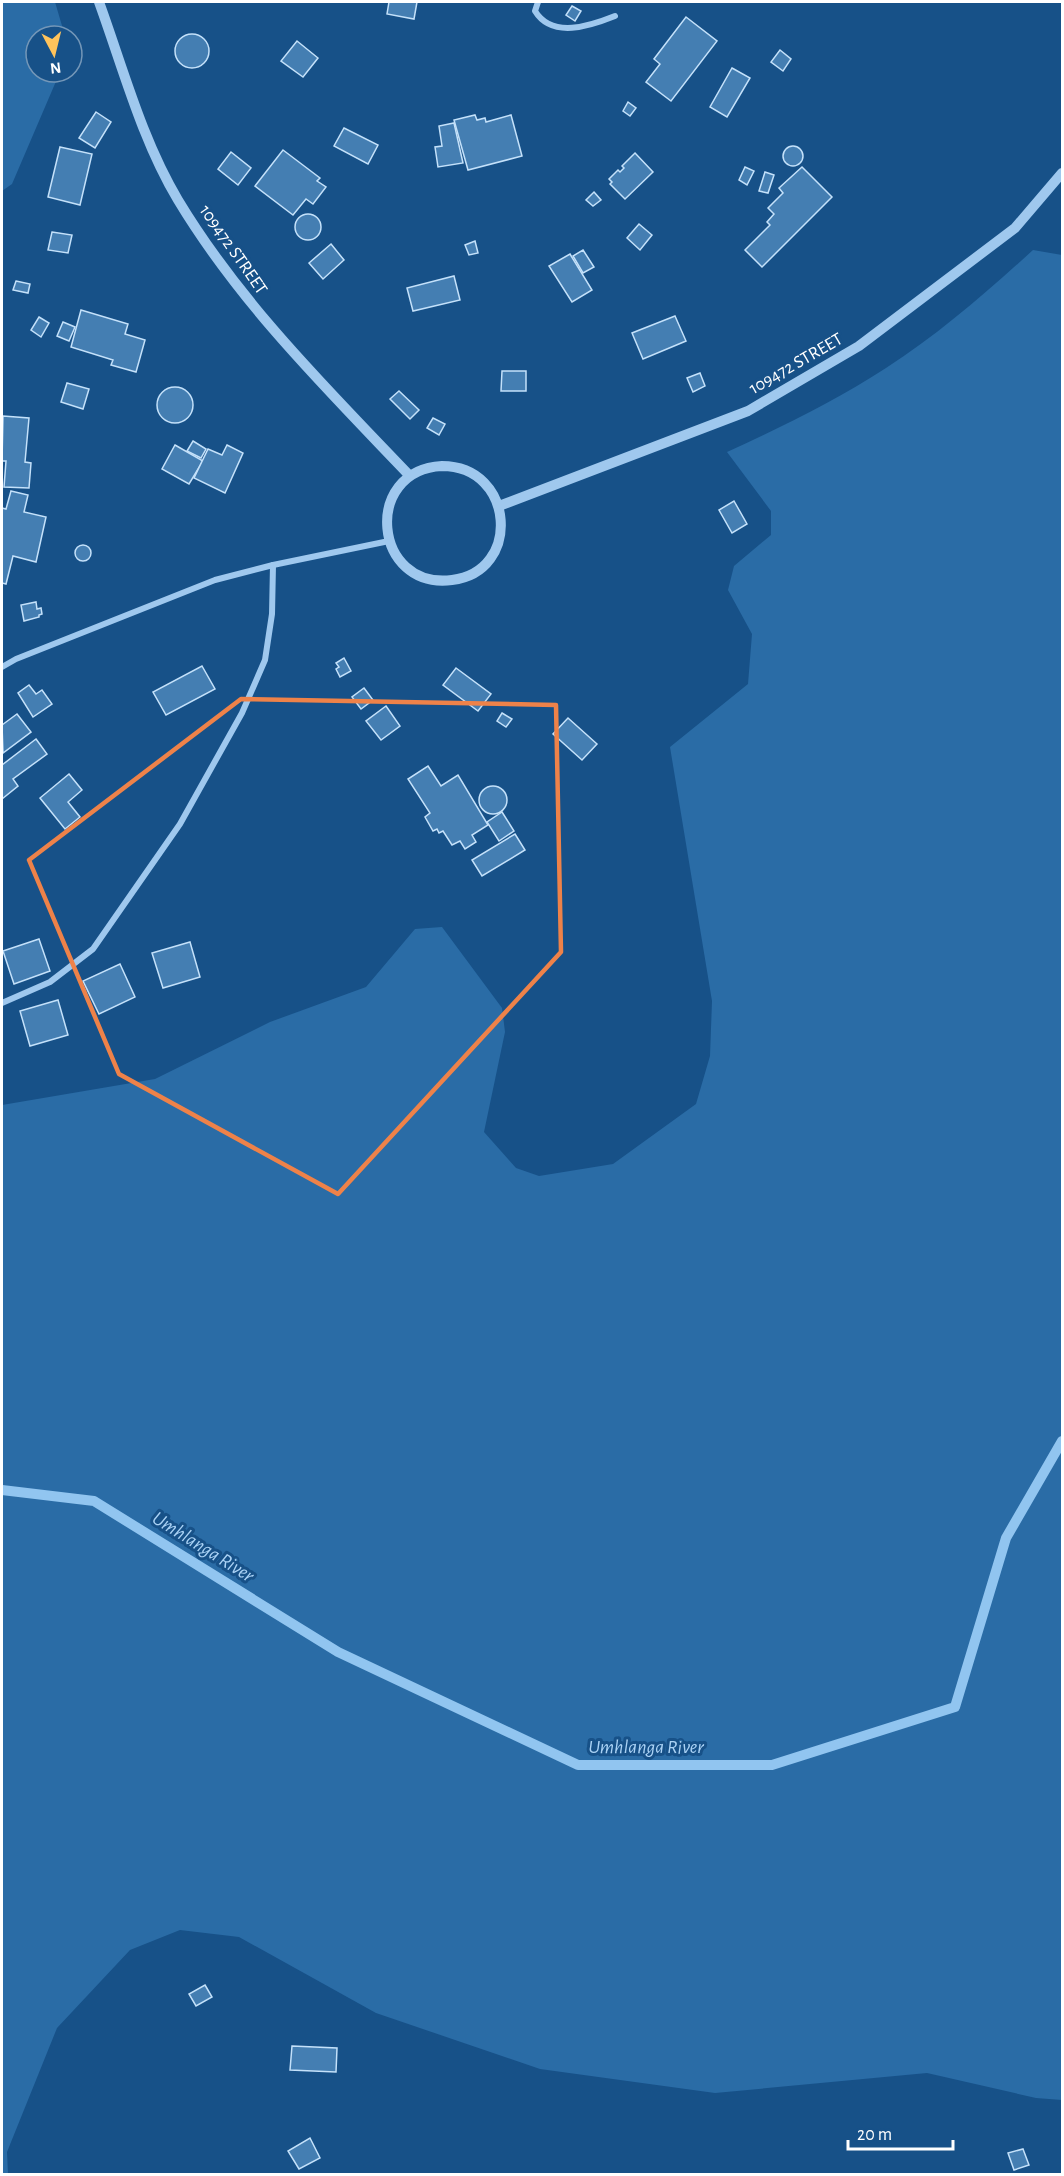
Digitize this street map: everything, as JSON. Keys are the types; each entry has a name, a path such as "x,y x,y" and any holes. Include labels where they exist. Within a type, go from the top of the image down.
{"street":[{"name":"109472 STREET","path":"99,2 152,148 178,200 224,270 254,309 409,475"},
{"path":"538,2 535,11 540,19 552,26 569,28 595,24 615,16"},
{"name":"109472 STREET","path":"499,506 748,411 859,346 1015,228 1062,173"},
{"path":"434,466 451,466 481,479 492,492 499,506 502,522 500,538 494,554 483,566 469,575 453,580 437,580 421,577 407,568 396,556 389,541 386,524 388,508 394,493 409,475 434,466"},
{"path":"2,667 16,659 111,620 215,580 273,565 389,541"},
{"path":"2,1003 51,982 93,950 180,824 242,713 265,660 272,614 273,565"}],"highlighted area":[{"path":"241,699 556,705 561,952 338,1194 119,1074 29,860"}],"shaded area":[{"path":"2,2 55,2 61,24 24,24 24,84 55,84 12,184 2,191"},
{"path":"1033,250 1062,255 1062,2100 1036,2098 927,2073 715,2093 540,2069 376,2013 239,1937 180,1930 130,1950 57,2028 7,2152 8,2174 2,2174 2,1105 155,1079 270,1022 366,987 415,929 442,927 502,1008 505,1032 484,1132 516,1168 539,1176 613,1164 696,1104 710,1056 712,1001 670,747 748,684 752,634 728,590 734,566 771,535 771,511 727,452 808,413 886,368 962,312"}],"building":[{"path":"389,2 417,2 414,19 387,14"},
{"path":"572,6 581,11 575,21 566,15"},
{"path":"686,17 717,41 671,101 646,82 660,64 654,59"},
{"path":"192,34 204,39 209,51 204,63 192,68 180,63 175,51 180,39"},
{"path":"297,41 318,58 303,77 281,61"},
{"path":"780,50 791,59 783,71 771,62"},
{"path":"732,68 750,78 727,117 710,107"},
{"path":"628,102 636,108 630,116 623,111"},
{"path":"96,112 111,122 95,148 79,138"},
{"path":"475,115 477,120 485,118 486,122 511,115 522,156 468,170 454,120"},
{"path":"454,123 463,163 438,167 435,147 442,146 439,126"},
{"path":"344,128 378,145 368,164 334,146"},
{"path":"789,146 797,146 803,152 803,160 797,166 789,166 783,160 783,152"},
{"path":"60,147 92,154 80,205 48,197"},
{"path":"283,150 320,178 317,181 326,187 313,204 306,199 293,215 255,186"},
{"path":"231,152 251,168 238,185 218,169"},
{"path":"635,153 653,172 625,199 610,184 612,182 609,179 618,170 620,172 624,168 622,166"},
{"path":"745,167 754,171 747,185 739,180"},
{"path":"802,167 832,197 762,267 745,250 770,225 767,222 774,214 768,208 783,193 779,188"},
{"path":"765,172 774,175 768,193 759,191"},
{"path":"594,192 601,200 593,206 586,200"},
{"path":"308,214 317,218 321,227 317,236 308,240 299,236 295,227 299,218"},
{"path":"639,224 652,235 640,250 627,238"},
{"path":"52,232 72,235 68,253 48,250"},
{"path":"475,241 478,253 469,255 465,245"},
{"path":"331,244 344,260 323,279 309,263"},
{"path":"583,250 594,267 583,273 573,256"},
{"path":"570,254 592,290 572,302 549,266"},
{"path":"454,276 460,300 413,311 407,288"},
{"path":"16,281 30,284 28,293 13,290"},
{"path":"81,310 128,324 125,334 145,340 136,372 111,365 113,360 71,347"},
{"path":"675,316 686,341 643,359 632,333"},
{"path":"39,317 49,323 41,337 31,330"},
{"path":"63,322 75,327 69,341 57,336"},
{"path":"502,371 526,371 526,391 501,391"},
{"path":"700,373 705,386 693,392 687,378"},
{"path":"67,383 89,389 83,409 61,402"},
{"path":"175,387 187,393 193,405 187,417 175,423 163,417 157,405 163,393"},
{"path":"399,391 419,410 410,419 390,399"},
{"path":"3,416 29,418 25,462 31,463 29,488 4,487 6,461 2,461"},
{"path":"433,418 445,424 439,435 427,428"},
{"path":"193,441 206,449 201,458 187,451"},
{"path":"175,445 203,461 189,484 162,469"},
{"path":"227,445 243,453 225,493 194,478 208,449 222,455"},
{"path":"11,491 28,495 24,512 46,517 36,562 13,556 6,584 2,583 2,508 6,509"},
{"path":"734,501 747,524 732,533 719,510"},
{"path":"80,545 86,545 91,553 89,559 80,561 75,556 75,550"},
{"path":"36,602 37,609 41,608 42,614 24,621 21,605"},
{"path":"344,658 351,671 340,677 336,663"},
{"path":"202,666 215,689 166,715 153,692"},
{"path":"456,668 491,694 478,711 443,685"},
{"path":"29,685 36,694 42,690 52,704 33,717 18,693"},
{"path":"364,688 373,700 361,709 352,697"},
{"path":"386,706 400,726 381,740 366,721"},
{"path":"502,713 512,719 506,727 497,721"},
{"path":"17,714 31,732 3,753 2,725"},
{"path":"568,718 597,744 582,760 553,734"},
{"path":"36,739 47,754 13,779 18,786 2,799 2,765"},
{"path":"428,766 441,786 458,775 488,825 472,835 476,842 465,849 460,841 452,845 443,831 439,833 437,829 433,831 425,817 430,813 408,779"},
{"path":"69,774 82,790 68,802 80,817 65,829 40,798"},
{"path":"493,786 503,790 507,800 503,810 493,814 483,810 479,800 483,790"},
{"path":"502,812 514,831 499,841 487,822"},
{"path":"515,834 525,850 482,876 472,860"},
{"path":"39,939 50,971 14,984 3,951"},
{"path":"190,942 200,977 163,988 152,953"},
{"path":"120,964 135,997 99,1014 83,981"},
{"path":"58,1000 68,1035 30,1046 20,1011"},
{"path":"205,1985 212,1997 196,2006 189,1994"},
{"path":"292,2046 337,2048 336,2072 290,2070"},
{"path":"310,2138 320,2158 299,2169 288,2151"},
{"path":"1023,2149 1029,2165 1014,2170 1008,2153"}],"waterway":[{"name":"Umhlanga River","path":"2,1490 94,1501 338,1652 578,1765 772,1765 955,1707 1006,1538 1062,1441"}]}
